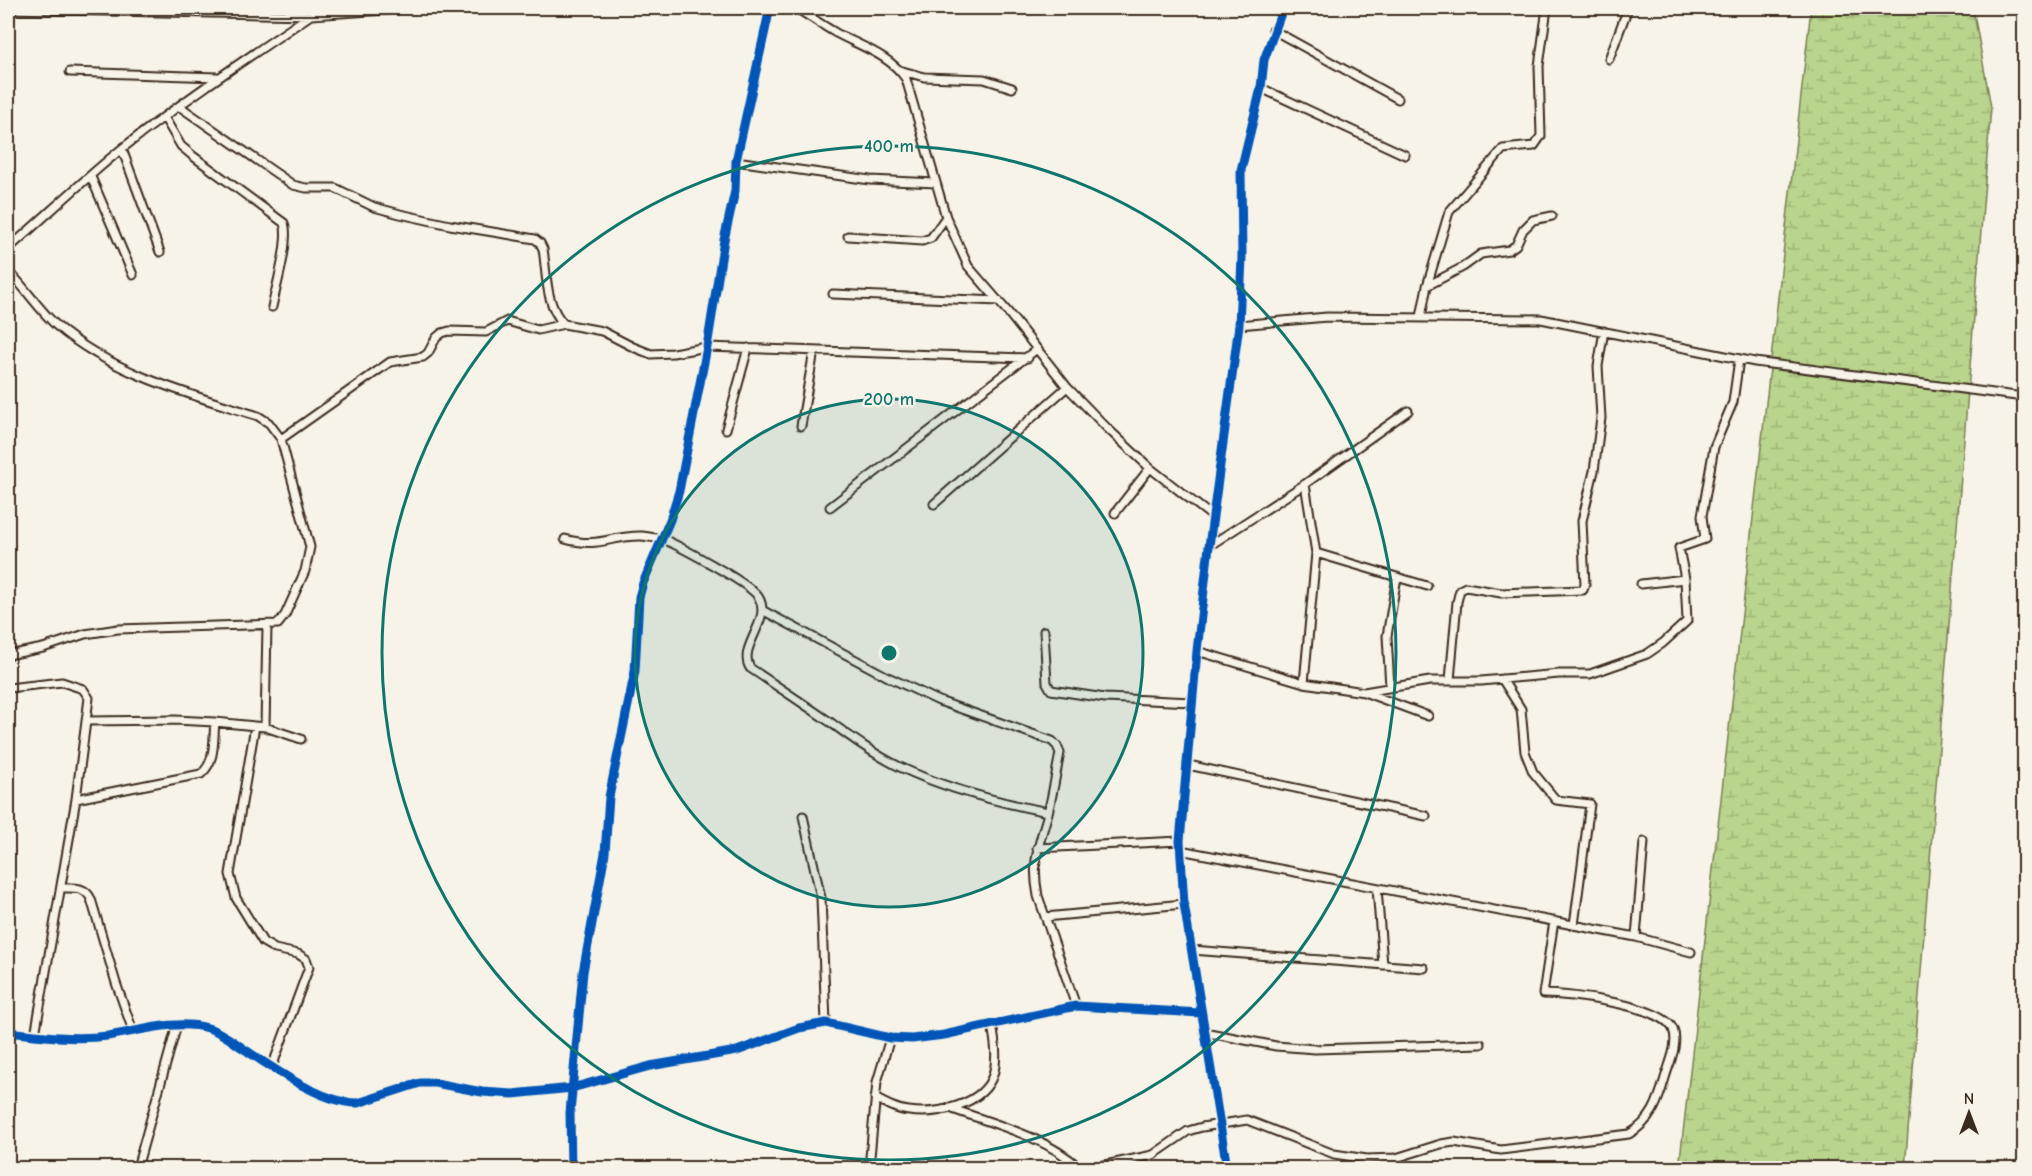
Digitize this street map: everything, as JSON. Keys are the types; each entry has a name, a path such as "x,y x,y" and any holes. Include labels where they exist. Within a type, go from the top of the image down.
{"street":[{"path":"8,249 122,149 217,77 321,8"},
{"path":"8,9 151,9 311,15 415,8"},
{"path":"571,1168 570,1113 583,972 605,853 609,797 634,671 639,597 679,491 707,347 724,240 735,191 736,161 770,8"},
{"path":"796,8 886,59 900,70 906,79 946,217 968,266 999,301 1067,387 1107,428 1150,468 1213,517"},
{"path":"1227,1168 1184,904 1180,841 1209,546 1239,325 1242,257 1241,170 1261,88 1264,60 1283,8"},
{"path":"1421,317 1427,286 1449,212 1503,149 1534,146 1541,136 1539,66 1547,8"},
{"path":"1609,59 1628,8"},
{"path":"1274,30 1398,99"},
{"path":"900,70 924,77 984,79 1012,88"},
{"path":"70,72 217,77"},
{"path":"1261,88 1405,155"},
{"path":"179,106 293,185 306,188 335,188 374,207 400,214 535,239 543,249 550,300 564,324"},
{"path":"164,117 181,146 284,223 286,229 283,255 272,307"},
{"path":"122,149 160,252"},
{"path":"736,161 870,180 936,183"},
{"path":"91,177 133,275"},
{"path":"1427,286 1463,267 1481,254 1509,250 1516,245 1523,230 1533,220 1552,216"},
{"path":"848,236 922,241 931,238 946,217"},
{"path":"8,276 14,277 57,326 85,346 124,368 168,387 258,416 268,423 281,439 310,547 305,571 285,615 278,624 118,629 85,634 43,648 8,655"},
{"path":"833,294 999,301"},
{"path":"1239,325 1327,317 1541,319 1739,359 2025,397"},
{"path":"281,439 390,362 423,357 442,333 449,331 486,332 507,321 538,330 564,324 607,332 651,354 707,347 1028,358"},
{"path":"1450,680 1460,590 1466,587 1501,593 1583,590 1585,585 1582,521 1594,471 1599,429 1598,366 1604,331"},
{"path":"726,429 748,348"},
{"path":"830,507 1037,350"},
{"path":"801,426 814,351"},
{"path":"1364,693 1390,687 1450,680 1481,681 1559,674 1590,674 1647,654 1663,643 1687,621 1679,548 1705,539 1702,516 1714,447 1733,402 1739,359"},
{"path":"934,504 1067,387"},
{"path":"1209,546 1305,484 1408,411"},
{"path":"1115,513 1150,468"},
{"path":"1304,683 1316,553 1305,484"},
{"path":"565,538 589,544 629,536 662,539 754,591 759,596 762,610 747,659 750,668 861,744 923,778 1001,802 1048,812"},
{"path":"1316,553 1427,586"},
{"path":"1390,687 1387,636 1397,577"},
{"path":"1641,584 1684,579"},
{"path":"762,610 890,678 939,701 1052,741 1057,746 1060,753 1048,812 1034,861 1034,878 1038,896 1076,1006"},
{"path":"265,727 267,626"},
{"path":"1044,630 1047,683 1051,690 1105,698 1192,702"},
{"path":"1197,651 1304,683 1364,693 1428,716"},
{"path":"1502,679 1521,709 1526,752 1533,772 1556,800 1590,804 1574,925"},
{"path":"8,688 62,682 83,688 89,698 76,799 35,1035"},
{"path":"87,721 215,722 265,727 301,739"},
{"path":"76,799 201,774 208,768 212,757 215,722"},
{"path":"255,726 230,874 231,885 236,898 263,942 275,949 298,954 306,959 309,967 273,1068"},
{"path":"1188,765 1426,816"},
{"path":"803,816 821,898 826,1023"},
{"path":"1037,848 1180,841"},
{"path":"1636,937 1644,842"},
{"path":"1180,850 1636,937 1691,952"},
{"path":"61,888 82,888 88,893 116,983 134,1031"},
{"path":"1377,888 1383,965"},
{"path":"1045,917 1184,904"},
{"path":"1091,1168 1153,1155 1188,1131 1246,1120 1334,1154 1367,1159 1396,1158 1454,1142 1501,1149 1629,1134 1649,1119 1658,1101 1672,1053 1675,1038 1673,1029 1660,1016 1648,1011 1593,999 1543,994 1554,921"},
{"path":"1192,950 1424,968"},
{"path":"8,1032 76,1038 106,1036 177,1025 197,1026 216,1031 273,1068 326,1097 348,1103 420,1083 503,1093 572,1088 650,1066 737,1051 799,1028 826,1023 890,1038 927,1039 1076,1006 1201,1013"},
{"path":"137,1168 177,1025"},
{"path":"875,1098 891,1107 921,1112 949,1108 973,1098 985,1089 993,1076 996,1059 992,1025"},
{"path":"1204,1032 1276,1046 1315,1049 1481,1044"},
{"path":"870,1168 877,1082 890,1038"},
{"path":"949,1108 1032,1139 1065,1156 1080,1168"}],"green space":[{"path":"1811,8 1973,8 1991,107 1905,1168 1679,1168"}],"cycle path":[{"path":"571,1168 570,1113 583,972 605,853 609,797 635,671 639,597 670,520 679,491 707,347 724,240 735,191 736,161 770,8"},
{"path":"1227,1168 1184,904 1180,841 1209,546 1239,325 1242,257 1241,170 1261,88 1264,60 1283,8"},
{"path":"8,1032 83,1038 171,1025 208,1028 222,1034 299,1084 330,1098 358,1103 420,1083 513,1094 572,1088 650,1066 737,1051 799,1028 826,1023 890,1038 912,1039 944,1035 1076,1006 1201,1013"}]}
